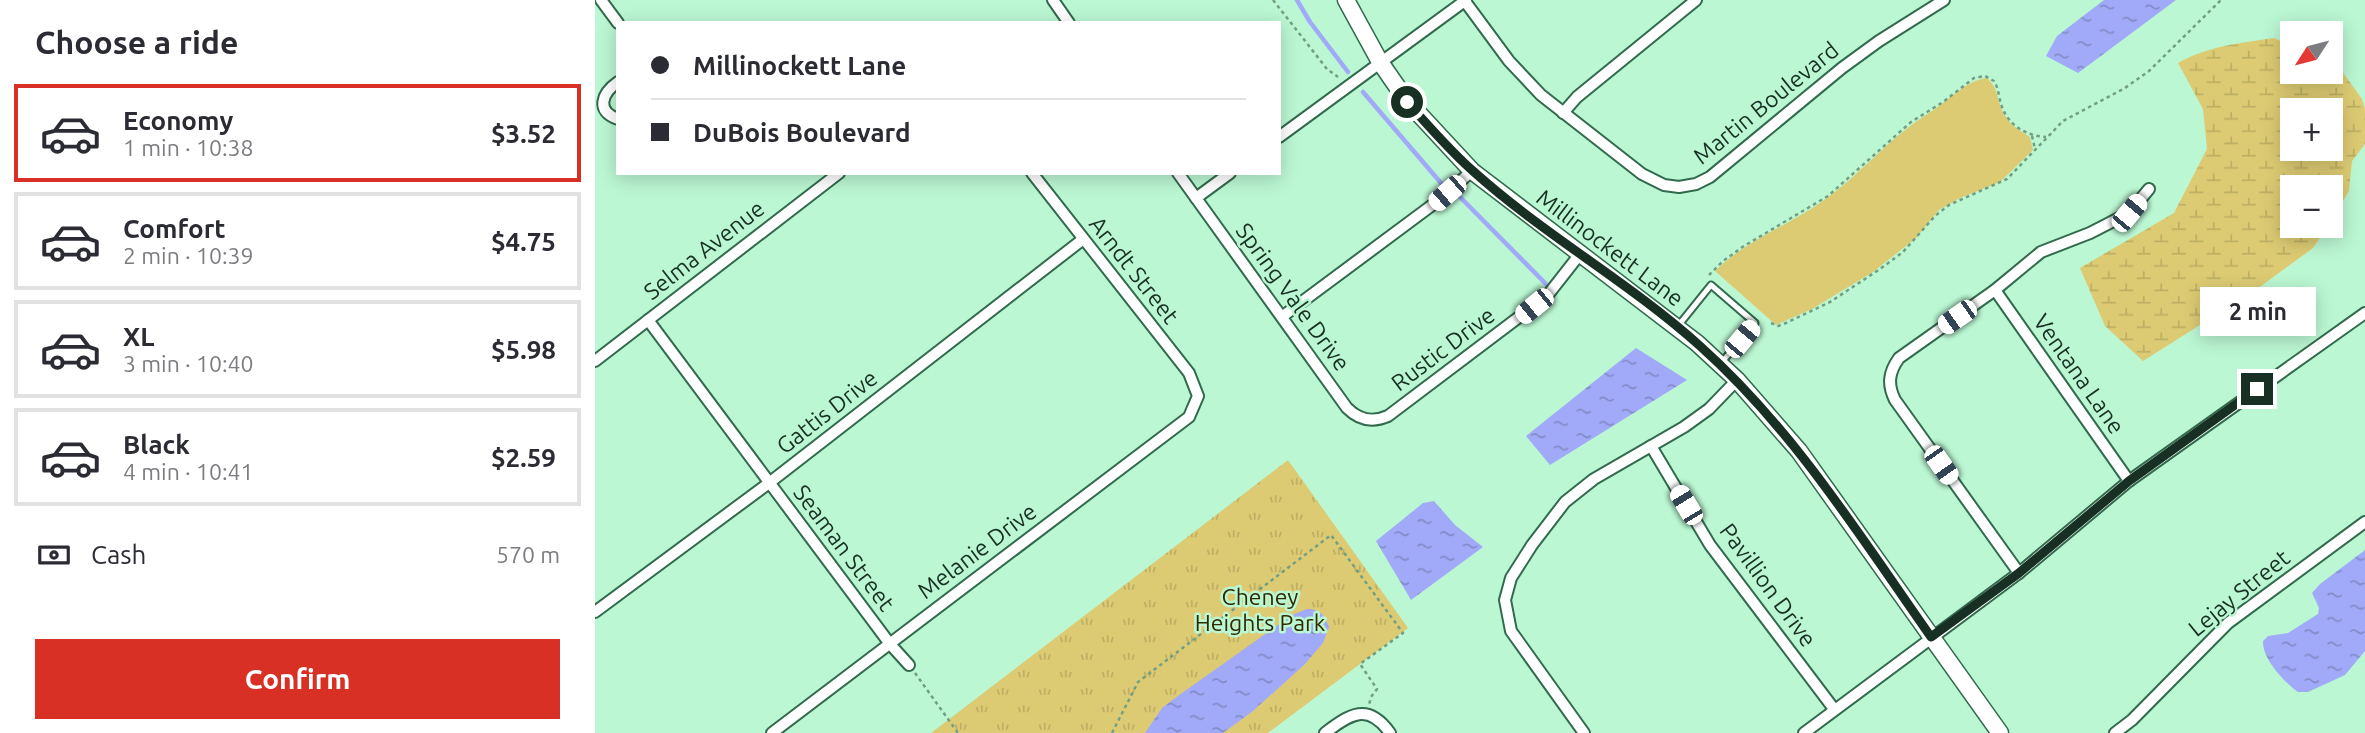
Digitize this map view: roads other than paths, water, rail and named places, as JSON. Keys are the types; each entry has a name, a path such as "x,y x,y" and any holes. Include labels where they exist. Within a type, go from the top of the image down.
{"street":[{"path":"601,0 617,21"},
{"path":"1053,0 1068,21"},
{"name":"Millinockett Lane","path":"1346,0 1380,62 1407,102 1472,171 1677,327 1737,380 1799,452 2000,733"},
{"path":"1281,136 1465,0"},
{"name":"Martin Boulevard","path":"1465,0 1509,61 1541,95 1655,181 1671,186 1696,184 1710,177 1842,68 1944,0"},
{"path":"1563,113 1577,97 1696,0"},
{"path":"616,83 605,91 602,102 605,110 616,119"},
{"path":"1283,316 1435,203 1472,171"},
{"name":"Selma Avenue","path":"595,361 836,175"},
{"name":"Arndt Street","path":"1033,175 1189,373 1198,396"},
{"name":"Spring Vale Drive","path":"1179,175 1353,413 1374,421 1388,416"},
{"path":"1196,198 1227,175"},
{"path":"2019,573 1895,400 1889,384 1892,370 1899,358 1995,290 2041,252 2129,213 2149,189"},
{"name":"Gattis Drive","path":"595,612 769,484 1082,240"},
{"name":"Rustic Drive","path":"1388,416 1547,296 1580,254"},
{"name":"Ventana Lane","path":"1995,290 2129,481"},
{"path":"1804,733 2019,573 2129,481 2365,313"},
{"name":"Seaman Street","path":"648,320 890,644 909,665"},
{"path":"1584,733 1511,631 1506,610 1507,587 1532,545 1565,502 1594,479 1709,409 1737,380"},
{"name":"Melanie Drive","path":"772,733 1189,417 1198,396"},
{"name":"Pavillion Drive","path":"1651,446 1710,545 1834,709"},
{"name":"Lejay Street","path":"2115,733 2132,720 2228,623 2365,522"},
{"path":"1325,733 1345,718 1361,713 1380,720 1390,733"}],"lane":[{"path":"1677,327 1711,285 1755,324 1720,364"}],"water":[{"path":"2104,0 2176,0 2078,73 2046,56 2057,36"},
{"path":"1636,348 1687,380 1550,465 1526,436"},
{"path":"1434,501 1455,525 1483,547 1411,600 1376,541 1423,503"},
{"path":"2365,550 2365,651 2345,675 2308,692 2298,692 2270,662 2263,641 2268,636 2288,633 2318,614 2319,608 2312,593"},
{"path":"1307,609 1324,616 1329,627 1323,643 1304,665 1253,711 1223,733 1145,733 1162,708 1175,698 1292,615"}],"waterway":[{"path":"1297,0 1310,22 1348,72"},
{"path":"1363,92 1441,183"},
{"path":"1460,197 1547,285"}],"park label":[{"name":"Cheney Heights Park","path":"1260,610"}]}
